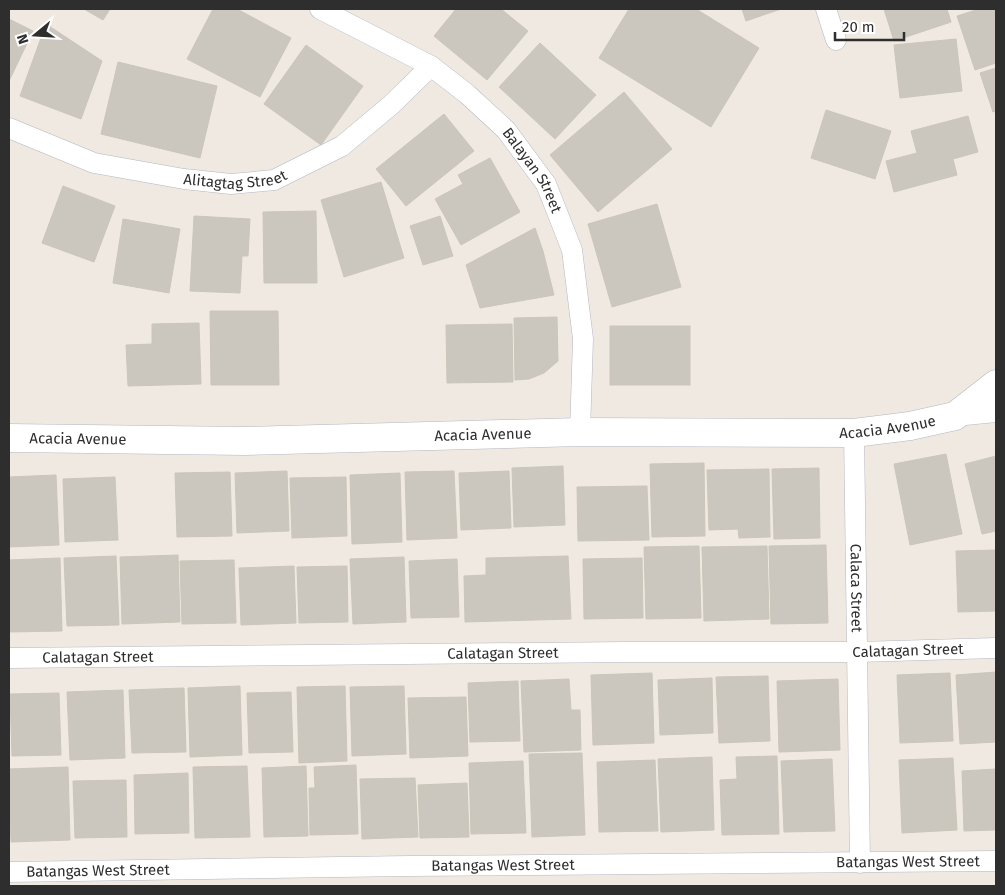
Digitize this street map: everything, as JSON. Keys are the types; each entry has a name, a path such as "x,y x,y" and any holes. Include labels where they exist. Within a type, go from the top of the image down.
{"street":[{"name":"Balayan Street","path":"320,9 430,66 467,94 506,130 546,184 572,250 583,338 580,432"},
{"path":"826,9 836,40"},
{"name":"Alitagtag Street","path":"9,128 94,163 184,179 231,184 274,180 342,146 391,105 430,66"},
{"path":"955,416 996,384"},
{"path":"955,416 996,412"},
{"name":"Acacia Avenue","path":"9,438 244,441 580,432 854,433 910,426 955,416"},
{"name":"Calaca Street","path":"854,433 860,863"},
{"name":"Calatagan Street","path":"9,658 625,652 858,652 996,648"},
{"name":"Batangas West Street","path":"9,872 409,866 996,861"}],"building":[{"path":"84,9 110,9 103,20"},
{"path":"213,9 237,9 291,38 260,97 187,59"},
{"path":"456,9 501,9 528,31 487,80 434,36"},
{"path":"629,9 696,9 759,48 711,127 599,58"},
{"path":"742,9 781,9 746,21"},
{"path":"884,9 947,9 951,22 894,41"},
{"path":"979,9 996,9 996,63 975,70 957,16"},
{"path":"9,19 33,31 9,81"},
{"path":"46,24 102,61 81,119 20,96"},
{"path":"956,39 962,91 900,98 894,45"},
{"path":"540,43 596,95 555,139 499,87"},
{"path":"306,45 363,86 321,145 264,104"},
{"path":"118,62 217,86 200,158 101,134"},
{"path":"996,68 996,111 993,112 980,73"},
{"path":"624,92 672,149 598,212 550,155"},
{"path":"826,110 891,131 875,179 811,158"},
{"path":"444,114 474,151 406,206 376,169"},
{"path":"968,116 978,152 953,159 957,175 894,192 886,161 917,153 911,131"},
{"path":"490,158 520,212 461,245 435,199 463,184 458,175"},
{"path":"381,182 404,258 344,277 321,200"},
{"path":"63,186 115,206 94,262 42,243"},
{"path":"657,204 681,287 612,307 588,224"},
{"path":"316,211 317,283 264,283 263,212"},
{"path":"194,216 250,219 248,256 242,256 240,293 190,291"},
{"path":"440,216 453,256 423,265 410,226"},
{"path":"123,219 180,229 169,293 113,283"},
{"path":"535,228 554,295 480,308 466,265"},
{"path":"210,311 278,311 279,385 211,385"},
{"path":"557,317 558,361 544,373 529,379 515,380 514,318"},
{"path":"199,323 201,384 128,386 126,345 152,344 152,324"},
{"path":"512,324 513,382 447,383 446,325"},
{"path":"610,326 690,326 690,385 610,385"},
{"path":"946,454 962,534 910,545 894,464"},
{"path":"996,456 996,531 982,534 965,464"},
{"path":"704,463 705,536 652,537 650,464"},
{"path":"563,466 565,525 514,527 512,468"},
{"path":"819,468 820,538 774,539 772,469"},
{"path":"769,469 770,537 739,538 738,529 709,530 707,470"},
{"path":"287,471 289,531 237,533 235,473"},
{"path":"454,471 457,538 407,540 405,472"},
{"path":"509,471 511,528 461,530 459,473"},
{"path":"230,472 232,536 177,537 175,473"},
{"path":"400,473 402,542 352,544 350,475"},
{"path":"56,475 59,545 9,547 9,477"},
{"path":"115,477 118,540 65,542 63,479"},
{"path":"346,477 347,536 292,538 290,478"},
{"path":"647,486 649,540 578,541 577,487"},
{"path":"826,545 828,623 771,624 769,546"},
{"path":"699,546 701,618 646,619 644,547"},
{"path":"767,546 769,619 704,621 702,547"},
{"path":"996,550 996,611 958,612 956,551"},
{"path":"178,555 180,622 122,624 120,557"},
{"path":"116,556 119,625 67,626 64,558"},
{"path":"568,556 571,619 465,622 464,576 486,575 486,558"},
{"path":"404,557 406,622 353,624 350,559"},
{"path":"60,558 62,631 9,632 9,560"},
{"path":"642,558 643,618 584,619 583,559"},
{"path":"457,559 459,617 411,618 409,561"},
{"path":"234,560 236,623 182,624 180,561"},
{"path":"294,566 296,623 241,625 239,568"},
{"path":"347,566 348,622 299,623 297,567"},
{"path":"996,672 996,742 960,744 956,675"},
{"path":"652,673 654,743 593,745 591,675"},
{"path":"950,673 953,741 900,743 897,675"},
{"path":"768,676 770,741 719,743 716,677"},
{"path":"712,678 713,733 660,735 658,680"},
{"path":"569,679 571,710 580,710 581,750 524,752 521,681"},
{"path":"838,679 840,750 779,752 777,681"},
{"path":"518,681 520,741 470,742 468,683"},
{"path":"240,686 242,755 190,757 188,688"},
{"path":"345,686 347,761 299,763 297,687"},
{"path":"404,686 406,754 352,756 350,687"},
{"path":"184,688 186,752 132,753 129,690"},
{"path":"123,690 125,758 70,760 67,692"},
{"path":"291,692 293,752 249,753 247,693"},
{"path":"59,693 61,755 12,756 10,694"},
{"path":"466,697 468,756 410,758 408,698"},
{"path":"582,753 585,835 532,837 529,754"},
{"path":"777,756 779,834 722,835 720,780 737,779 736,757"},
{"path":"712,757 714,830 661,832 658,759"},
{"path":"953,758 957,830 902,833 899,760"},
{"path":"832,759 835,831 784,832 781,761"},
{"path":"655,760 658,831 599,832 597,762"},
{"path":"523,761 526,833 471,834 469,763"},
{"path":"356,765 358,834 310,835 309,788 315,788 314,767"},
{"path":"247,766 250,837 195,838 193,767"},
{"path":"306,766 308,836 264,837 262,768"},
{"path":"68,767 70,840 11,842 9,769"},
{"path":"996,769 996,830 964,831 962,771"},
{"path":"188,773 189,833 135,834 134,775"},
{"path":"415,778 418,837 362,839 360,779"},
{"path":"126,780 127,837 75,838 73,781"},
{"path":"467,783 469,837 420,838 418,785"}]}
